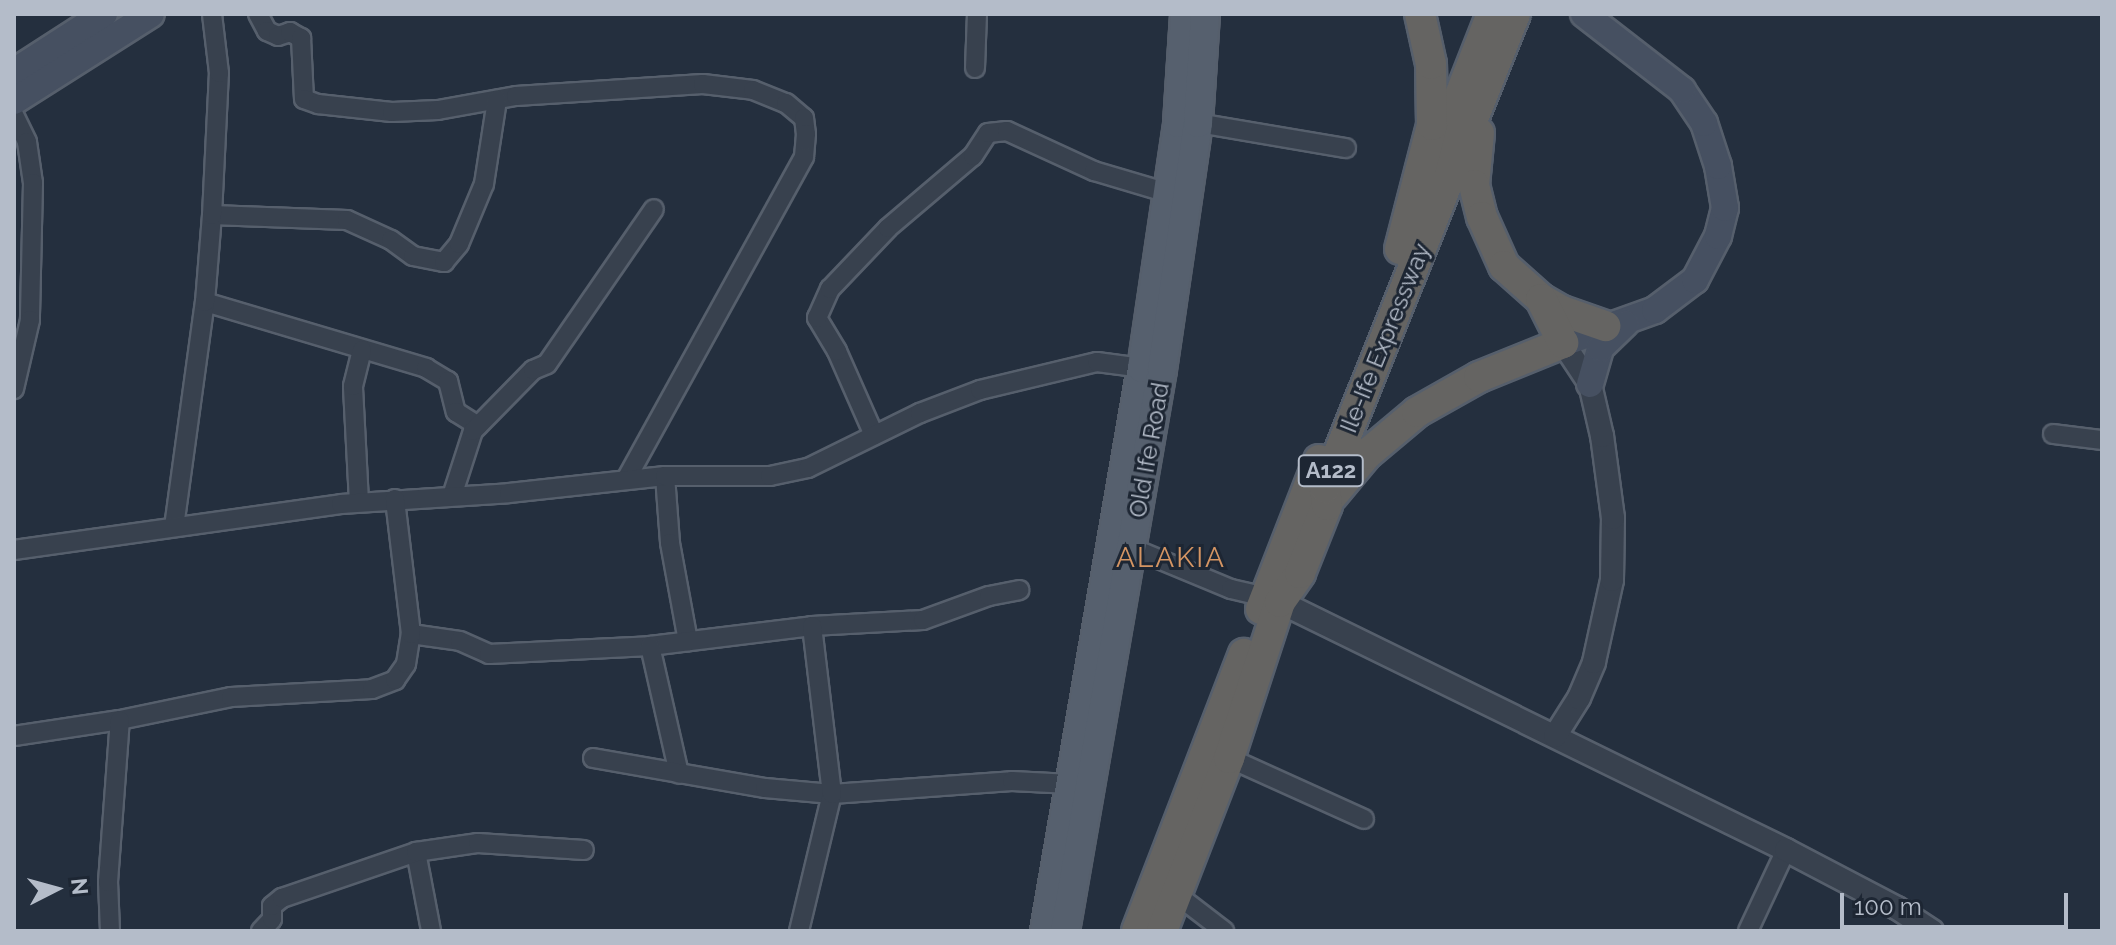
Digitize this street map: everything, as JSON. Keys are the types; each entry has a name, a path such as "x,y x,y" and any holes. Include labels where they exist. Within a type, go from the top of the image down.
{"highway":[{"path":"1400,249 1432,125 1431,64 1420,14"},
{"name":"Ile-Ife Expressway","path":"1137,931 1273,600 1400,249 1492,14"},
{"name":"Ile-Ife Expressway","path":"1162,931 1229,758 1273,600 1300,573 1327,505 1325,488 1515,14"},
{"path":"1496,62 1481,118 1474,185 1482,217 1504,266 1541,299 1562,311 1619,322"},
{"path":"1327,505 1367,454 1417,412 1479,377 1563,343 1541,299"}],"main road":[{"path":"14,72 104,14"},
{"path":"14,101 151,14"},
{"name":"Old Ife Road","path":"1065,931 1178,123 1185,14"},
{"name":"Old Ife Road","path":"1045,931 1071,784 1112,598 1132,548 1198,123 1205,14"},
{"path":"1563,343 1655,310 1695,280 1718,236 1725,208 1718,166 1704,123 1682,90 1584,14"},
{"path":"1590,384 1600,348 1619,322"}],"street":[{"path":"174,527 205,302 212,215 219,73 212,14"},
{"path":"258,14 267,31 278,36 290,32 301,38 304,99 392,112 497,100 703,84 753,90 786,103 804,118 804,157 626,479"},
{"path":"975,68 977,14"},
{"path":"212,215 347,220 391,240 413,256 444,262 459,244 484,184 497,100"},
{"path":"14,115 27,142 33,183 30,320 14,389"},
{"path":"1198,123 1346,148"},
{"path":"874,435 844,365 817,318 830,289 888,228 973,156 988,133 1007,131 1094,171 1168,193"},
{"path":"452,496 466,447 478,426 533,370 547,364 654,209"},
{"path":"205,302 391,356 448,381 456,412 478,426"},
{"path":"1555,736 1579,698 1594,662 1612,580 1613,518 1590,384 1563,343"},
{"path":"359,502 353,386 362,350"},
{"path":"14,550 359,502 509,493 665,476 770,476 808,468 968,394 1037,374 1097,362 1142,368"},
{"path":"2053,434 2102,440"},
{"path":"665,476 670,543 688,641"},
{"path":"14,736 120,720 231,697 372,689 395,680 406,664 411,634 395,499"},
{"path":"1132,548 1231,589 1273,600 1786,850 1897,908 1932,931"},
{"path":"411,634 460,641 489,654 650,646 812,626 923,620 989,596 1019,590"},
{"path":"799,931 832,794 812,626"},
{"path":"650,646 679,774"},
{"path":"1579,698 1580,719 1590,753"},
{"path":"110,931 108,882 120,720"},
{"path":"593,758 765,788 832,794 1012,781 1071,784"},
{"path":"1229,758 1364,819"},
{"path":"261,931 272,919 272,906 282,898 416,852 478,843 584,850"},
{"path":"1748,931 1786,850"},
{"path":"416,852 431,931"},
{"path":"1176,894 1224,931"}],"district":[{"name":"ALAKIA","path":"1171,558"}]}
